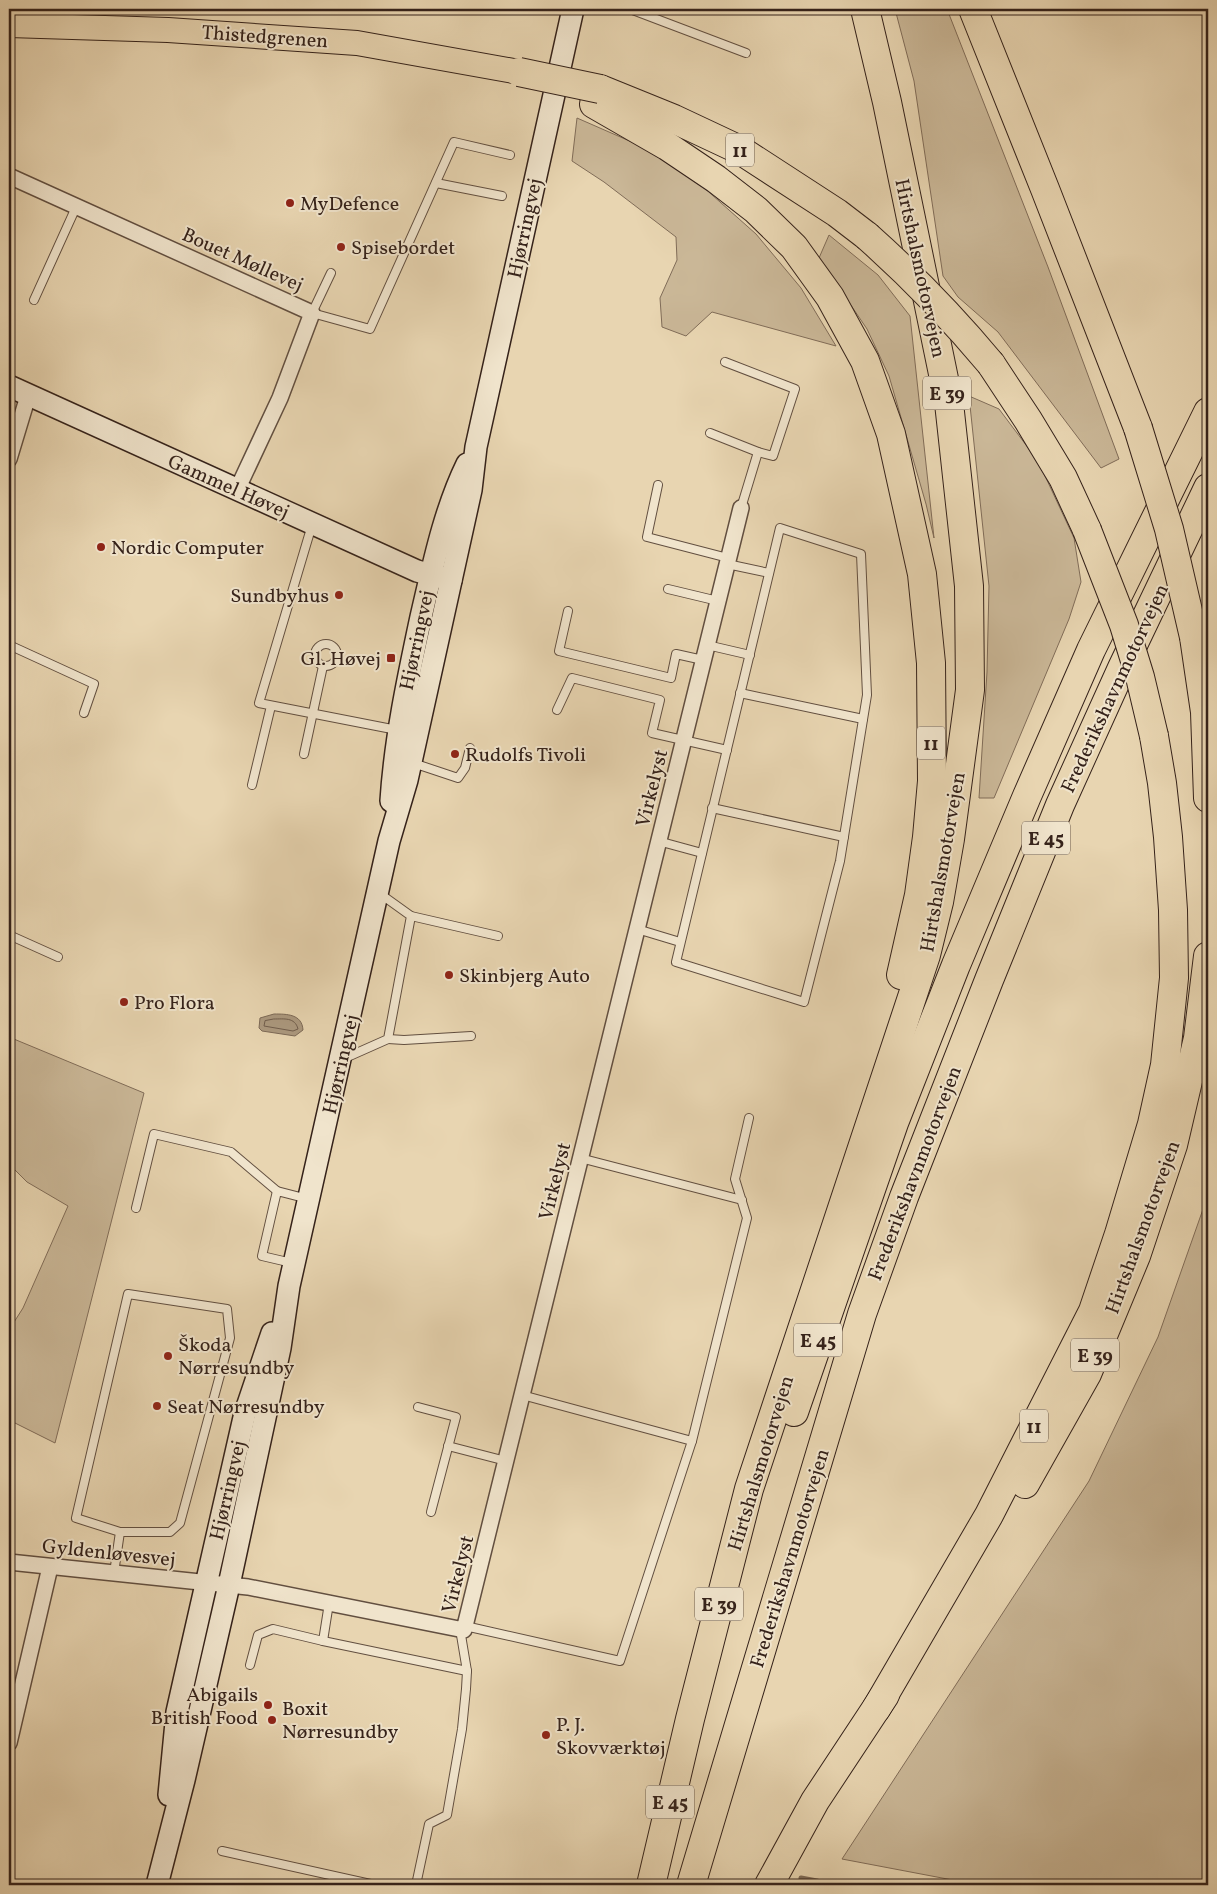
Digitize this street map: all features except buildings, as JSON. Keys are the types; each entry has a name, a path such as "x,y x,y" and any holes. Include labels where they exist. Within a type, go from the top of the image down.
{"highway":[{"name":"Hirtshalsmotorvejen","path":"690,1719 749,1489 926,954 939,902 950,838 970,690 969,586 949,403 887,102 865,9"},
{"path":"973,9 1138,428 1169,529 1194,637 1205,712 1208,798"},
{"name":"11","path":"511,70 674,119 740,150 837,212 910,275 957,323 990,364 1028,420 1063,478 1087,530 1124,625 1140,677 1154,736 1168,837 1173,910 1174,978 1165,1065 1149,1133 1119,1234 1093,1311 989,1515 876,1709"},
{"name":"11","path":"597,97 666,146 716,178 756,210 794,247 830,297 865,361 890,434 922,574 931,664 932,781 919,895 908,948 889,1019 860,1110 749,1489"},
{"name":"Frederikshavnmotorvejen","path":"690,1719 825,1320 901,1106 960,956 1091,650 1206,416"},
{"name":"Frederikshavnmotorvejen","path":"691,1885 862,1314 904,1196 1060,805 1122,668 1208,488"},
{"name":"Hirtshalsmotorvejen","path":"769,1885 815,1801 1002,1523 1087,1374 1136,1256 1173,1145 1198,1038 1208,956"},
{"name":"E 45","path":"650,1885 690,1719"}],"main road":[{"name":"Hjørringvej","path":"157,1885 184,1780 229,1584 280,1348 294,1264 377,892 411,762 471,490 476,447 573,9"},
{"name":"Thistedgrenen","path":"9,25 168,30 357,43 511,70"},
{"name":"Gammel Høvej","path":"9,386 417,570 451,580"},
{"name":"Hjørringvej","path":"389,841 392,779 399,730 431,574 457,486 476,447"},
{"name":"Hjørringvej","path":"163,1860 178,1712 206,1582 244,1413 267,1344 290,1286"}],"street":[{"name":"Bouet Møllevej","path":"9,176 312,313 280,398 237,490"},
{"path":"9,459 28,396"},
{"name":"Virkelyst","path":"229,1584 462,1628 506,1461 741,508"},
{"name":"Gyldenløvesvej","path":"9,1562 206,1582"},
{"path":"9,1742 50,1567"},
{"path":"206,1582 229,1584"}],"lane":[{"path":"630,9 746,53"},
{"path":"331,273 312,313 370,329 454,142 510,155"},
{"path":"436,183 502,196"},
{"path":"34,300 77,206"},
{"path":"710,433 773,456 795,389 725,362"},
{"path":"741,508 758,452"},
{"path":"658,485 648,538 769,573"},
{"path":"312,523 259,703 399,730"},
{"path":"780,528 861,554 867,695 840,861 804,1002 676,962 750,654 780,528"},
{"path":"668,589 718,601"},
{"path":"568,611 558,652 671,678 676,654 703,660"},
{"path":"9,645 94,684 84,713"},
{"path":"707,645 750,654"},
{"path":"304,754 323,666"},
{"path":"557,710 572,678 660,700 652,733 727,750"},
{"path":"740,693 863,719"},
{"path":"252,785 271,706"},
{"path":"411,762 458,778 465,768 470,748"},
{"path":"712,808 844,837"},
{"path":"658,841 702,853"},
{"path":"377,892 410,916 498,936"},
{"path":"388,1039 410,916"},
{"path":"637,929 680,942"},
{"path":"9,935 58,957"},
{"path":"341,1060 388,1039 404,1040 471,1036"},
{"path":"416,1885 428,1824 447,1815 462,1730 467,1671 462,1628 620,1661 692,1441 747,1218 735,1178 749,1118"},
{"path":"136,1208 154,1134 231,1152 277,1191 309,1199"},
{"path":"580,1158 742,1200"},
{"path":"277,1191 262,1256 294,1264"},
{"path":"128,1294 227,1309 230,1338 180,1524 170,1532 120,1532 76,1518 128,1294"},
{"path":"522,1395 692,1441"},
{"path":"418,1407 456,1416 431,1512"},
{"path":"448,1446 506,1461"},
{"path":"114,1573 120,1532"},
{"path":"323,1641 329,1603"},
{"path":"250,1665 258,1635 273,1629 467,1671"},
{"path":"222,1851 375,1885"}],"shaded area":[{"path":"895,9 947,9 1048,267 1119,459 1101,468 998,332 958,297 943,276 914,81"},
{"path":"577,118 641,146 702,186 756,234 801,288 836,346 712,312 686,336 662,327 660,298 677,260 676,237 604,182 572,161"},
{"path":"829,235 878,275 910,316 934,538 889,376 867,329 819,258"},
{"path":"969,396 999,409 1038,461 1074,538 1081,582 1069,619 994,798 979,798 987,672 989,586"},
{"path":"9,1037 144,1093 55,1443 9,1420 9,1330 23,1308 68,1206 27,1182 9,1164"},
{"path":"1208,1195 1208,1885 979,1885 842,1859 1089,1481 1158,1337"}],"water":[{"path":"274,1014 289,1015 297,1018 303,1030 295,1036 262,1031 259,1028 260,1018"}],"waterway":[{"path":"801,1878 817,1881"}],"place":[{"name":"MyDefence","path":"290,203"},
{"name":"Spisebordet","path":"341,247"},
{"name":"Nordic Computer","path":"101,547"},
{"name":"Sundbyhus","path":"339,595"},
{"name":"Gl. Høvej","path":"391,658"},
{"name":"Rudolfs Tivoli","path":"455,754"},
{"name":"Skinbjerg Auto","path":"449,975"},
{"name":"Pro Flora","path":"124,1002"},
{"name":"Škoda Nørresundby","path":"168,1356"},
{"name":"Seat Nørresundby","path":"157,1406"},
{"name":"Abigails British Food","path":"268,1705"},
{"name":"Boxit Nørresundby","path":"272,1720"},
{"name":"P. J. Skovværktøj","path":"546,1735"}]}
